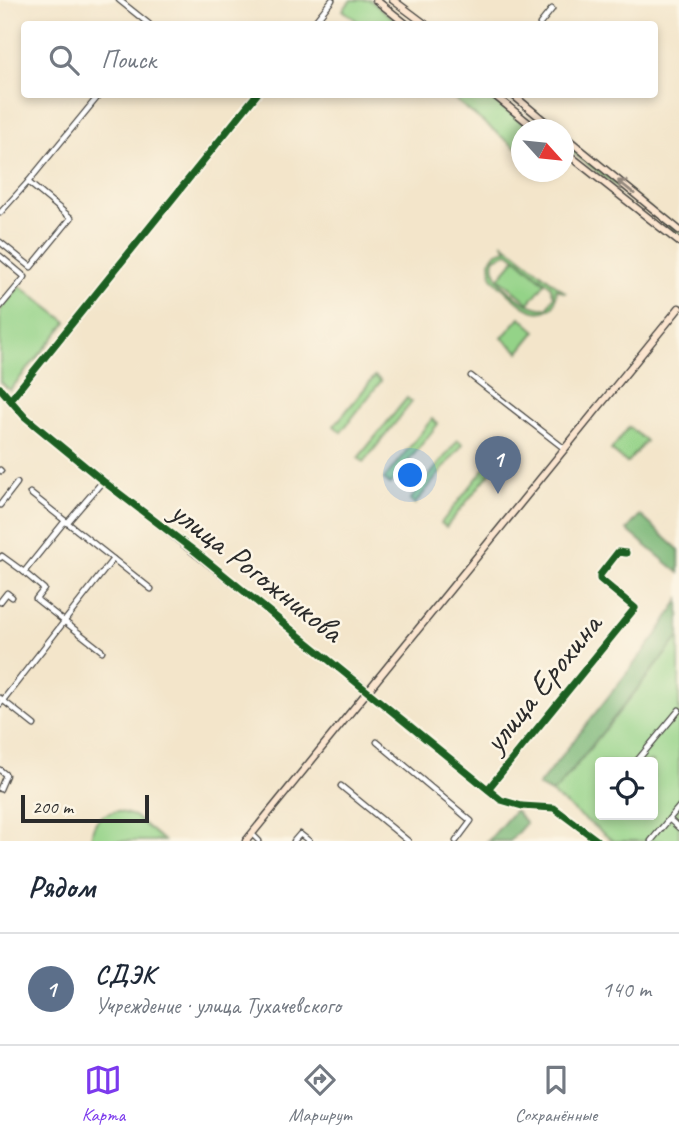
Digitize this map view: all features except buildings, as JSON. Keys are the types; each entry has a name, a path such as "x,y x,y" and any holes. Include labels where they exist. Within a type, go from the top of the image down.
{"main road":[{"path":"376,0 403,21"},
{"path":"393,0 421,21"},
{"path":"498,98 524,119"},
{"path":"517,98 542,119"},
{"path":"574,144 679,230"},
{"path":"574,159 679,242"},
{"path":"246,841 679,308"}],"street":[{"path":"119,0 145,21"},
{"path":"315,21 332,0"},
{"path":"542,21 552,9"},
{"path":"0,213 97,98"},
{"path":"12,398 254,98"},
{"path":"0,242 31,267 71,218 28,182"},
{"path":"0,256 25,277 0,307"},
{"path":"471,376 565,449"},
{"name":"улица Рогожникова","path":"0,388 12,398 24,416 103,481 369,691 501,800 554,808 598,841"},
{"path":"24,572 103,481"},
{"path":"0,505 17,483"},
{"path":"30,493 151,589"},
{"name":"улица Ерохина","path":"488,789 635,608 600,579 600,575 618,552 626,553"},
{"path":"0,558 2,556 44,589 36,599 102,651"},
{"path":"34,725 1,700 113,559"},
{"path":"0,602 7,593 12,597"},
{"path":"640,757 679,710"},
{"path":"377,742 471,821 456,841"},
{"path":"0,770 6,775 0,789"},
{"path":"341,786 408,841"},
{"path":"651,841 679,807"},
{"path":"669,820 679,828"},
{"path":"252,834 259,841"},
{"path":"294,841 300,834 309,841"}],"green space":[{"path":"351,0 370,0 396,21 357,21 343,10"},
{"path":"453,98 491,98 518,119 511,119 511,144"},
{"path":"574,148 679,232 679,235 574,154"},
{"path":"502,242 566,293 556,289 553,305 542,312 534,311 518,302 492,278 490,261 497,252 507,249","holes":["509,252 550,285 554,296 548,307 531,306 511,293 496,275 493,266 495,258"]},
{"path":"516,258 545,283 529,303 499,278"},
{"path":"20,286 67,322 10,390 0,382 0,310"},
{"path":"520,317 536,331 519,352 502,338"},
{"path":"375,376 381,381 341,432 334,426"},
{"path":"407,398 412,402 364,462 358,458"},
{"path":"432,419 438,424 390,484 384,479"},
{"path":"629,427 646,441 627,463 611,450"},
{"path":"458,440 463,444 415,504 410,500"},
{"path":"489,463 495,467 446,527 441,523"},
{"path":"640,515 679,550 679,573 627,530"},
{"path":"679,600 679,637 557,789 551,793 538,786 656,636"},
{"path":"679,637 679,841 613,841 551,793 563,782"},
{"path":"515,810 526,823 510,841 488,841"},
{"path":"117,811 134,816 164,841 91,841 98,820 105,814"}],"cycle path":[{"path":"12,398 254,98"},
{"path":"0,388 24,416 103,481 197,553 501,800 522,806 554,808 598,841"},
{"path":"488,789 635,608 600,579 600,575 618,552 626,553"}],"place":[{"name":"СДЭК","path":"498,494"}]}
